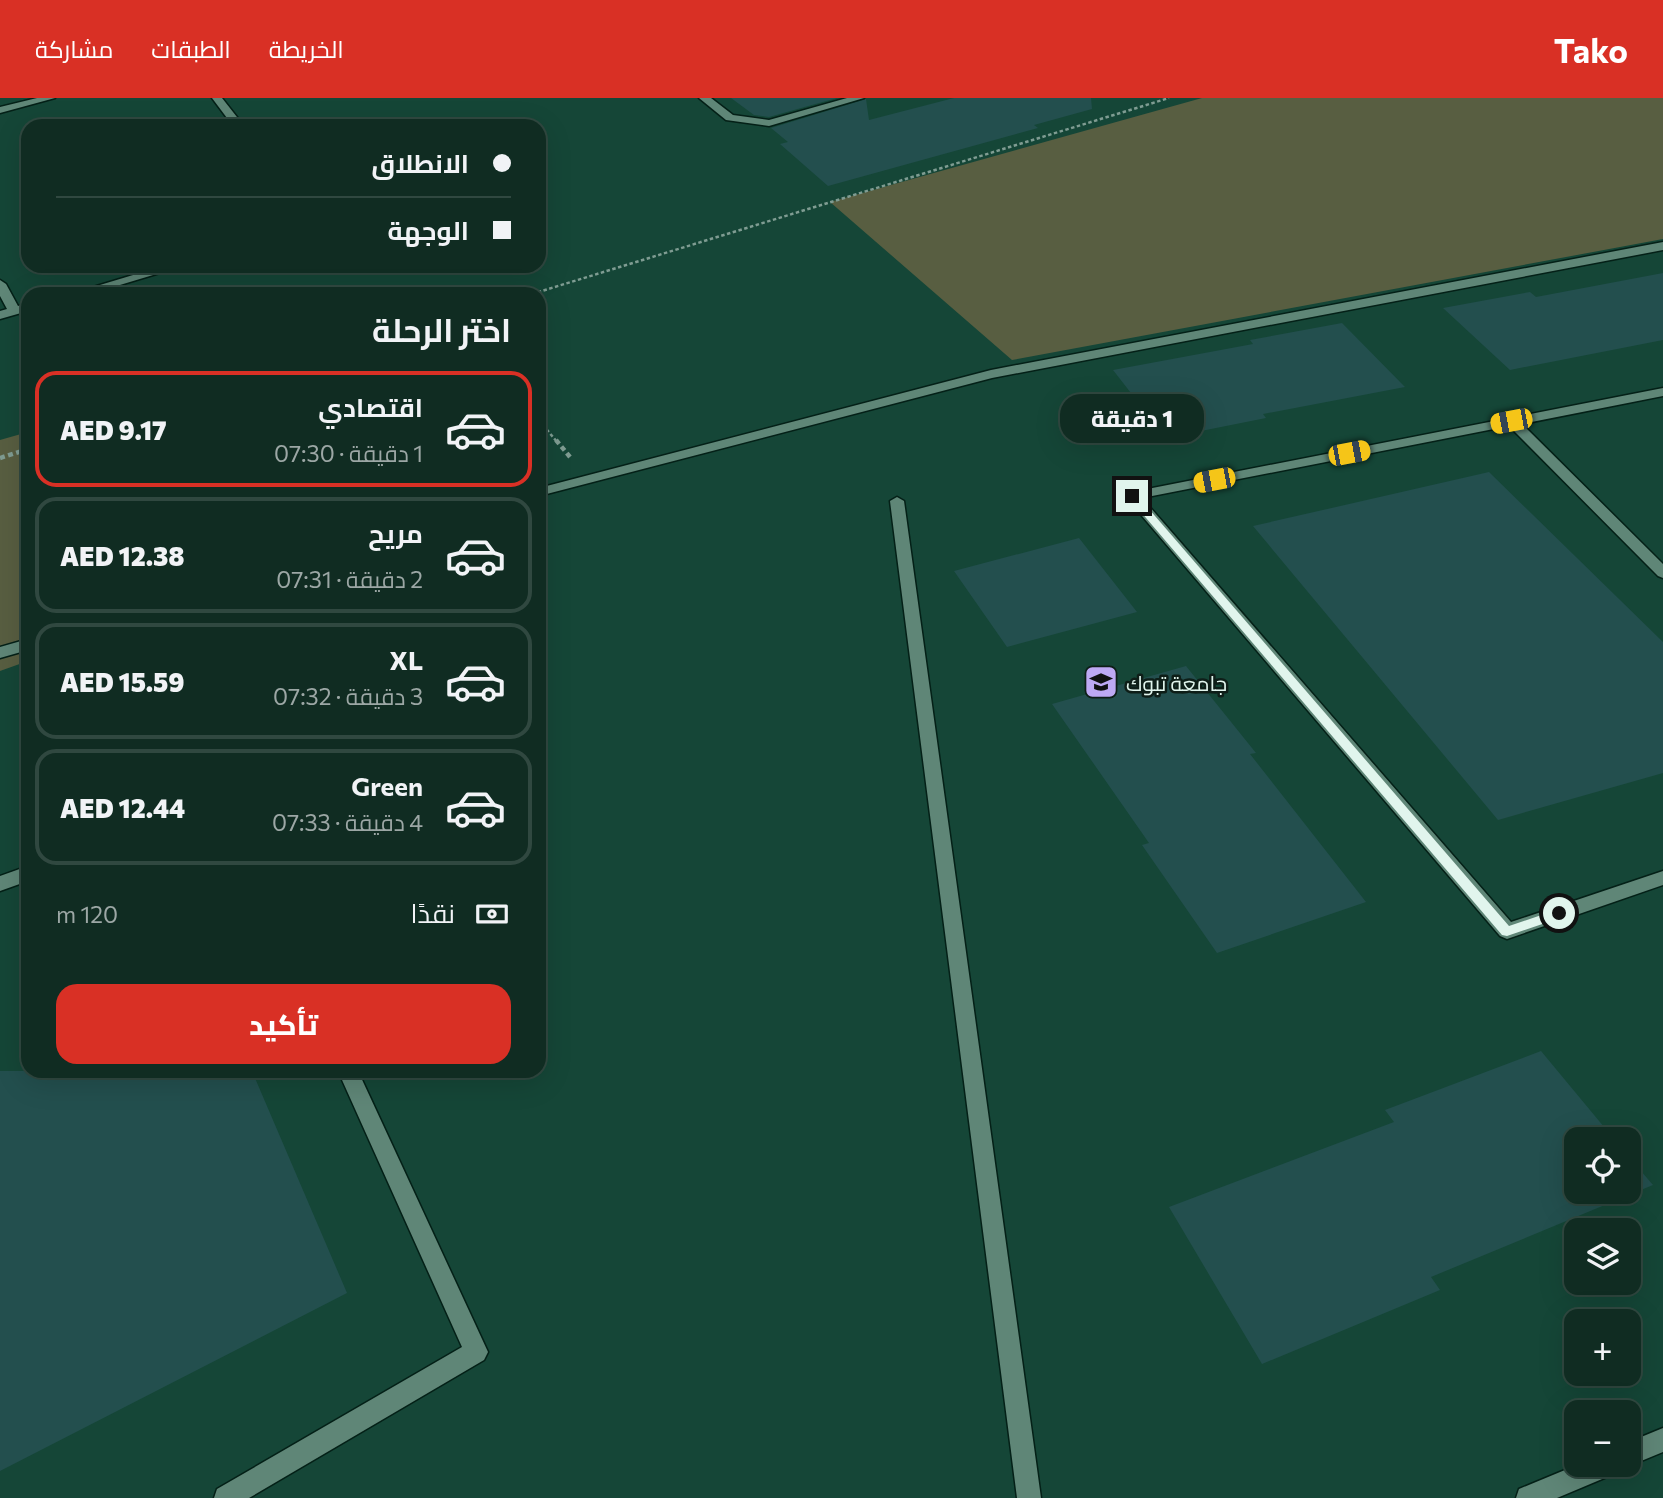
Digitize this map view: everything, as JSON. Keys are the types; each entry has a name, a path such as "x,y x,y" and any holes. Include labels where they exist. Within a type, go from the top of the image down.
{"street":[{"path":"0,110 50,98"},
{"path":"217,98 234,119"},
{"path":"704,98 730,118 769,123 859,98"},
{"path":"546,490 991,374 1663,246"},
{"path":"101,287 152,273"},
{"path":"0,284 14,311"},
{"path":"0,315 21,309"},
{"path":"1663,392 1132,496 1507,931 1663,878"},
{"path":"1511,421 1663,573"},
{"path":"897,501 1029,1498"},
{"path":"0,653 21,646"},
{"path":"0,884 21,876"},
{"path":"226,1498 476,1352 351,1078"},
{"path":"1641,1449 1663,1440"},
{"path":"1528,1498 1577,1477"}],"path":[{"path":"546,290 1169,98"},
{"path":"546,428 588,479"},
{"path":"0,458 21,451"}],"shaded area":[{"name":"جامعة تبوك","path":"0,98 1663,98 1663,1498 0,1498"},
{"path":"1202,98 1663,98 1663,239 1012,360 830,202"},
{"path":"21,434 21,664 0,671 0,440"}],"building":[{"path":"731,98 837,98 769,117 754,115"},
{"path":"954,98 1091,98 1092,109 1034,125 1038,128 828,186 780,144 788,142 771,128 866,99 869,120"},
{"path":"1663,273 1663,340 1510,370 1443,308 1530,292 1536,297"},
{"path":"1342,323 1405,387 1263,414 1266,418 1166,438 1113,370 1253,344 1250,340"},
{"path":"1489,472 1663,642 1663,773 1498,820 1253,526"},
{"path":"1079,538 1137,612 1007,647 954,571"},
{"path":"1186,666 1256,753 1250,754 1366,902 1217,953 1142,845 1149,843 1052,704"},
{"path":"1541,1051 1604,1127 1564,1127 1564,1204 1607,1204 1573,1218 1564,1218 1564,1222 1431,1277 1440,1290 1262,1364 1169,1207 1394,1122 1385,1110"},
{"path":"0,1071 21,1071 21,1078 255,1078 347,1293 0,1471"},
{"path":"1641,1171 1653,1185 1641,1190"}],"place":[{"name":"جامعة تبوك","path":"1101,682"}],"route":[{"path":"1132,496 1507,931 1559,913"}]}
